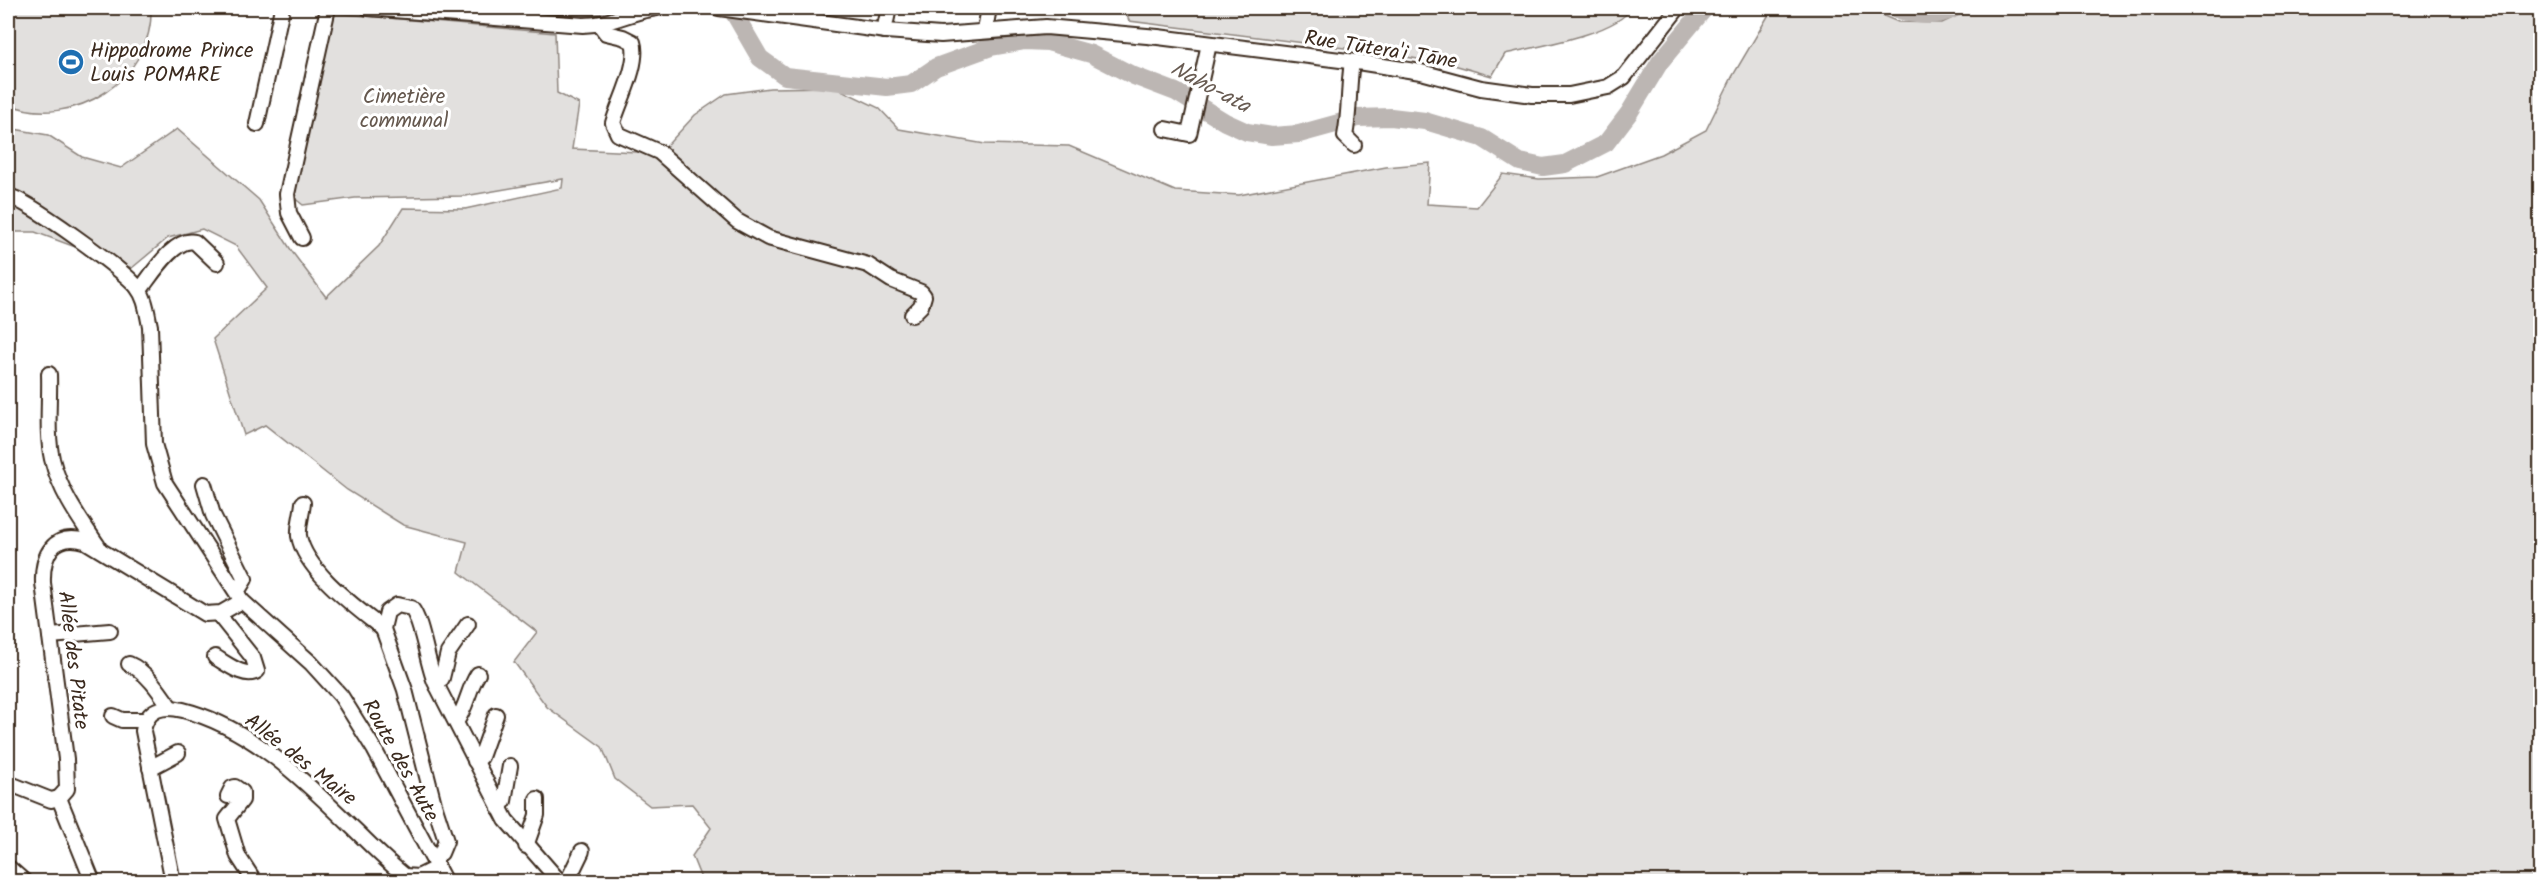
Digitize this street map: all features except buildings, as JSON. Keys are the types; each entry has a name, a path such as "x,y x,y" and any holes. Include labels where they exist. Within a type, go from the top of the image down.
{"street":[{"path":"257,124 282,8"},
{"path":"302,238 289,213 287,194 328,8"},
{"path":"368,8 554,24 600,25 646,9 657,8"},
{"name":"Rue Tūtera'i Tāne","path":"719,8 748,12 765,11 884,31 941,35 1046,27 1209,44 1421,72 1481,88 1532,95 1569,95 1608,87 1624,77 1678,8"},
{"path":"822,22 824,8"},
{"path":"884,31 889,8"},
{"path":"986,30 989,8"},
{"path":"600,25 606,33 623,37 633,42 635,46 634,62 613,123 618,134 659,152 737,221 768,238 868,265 891,280 921,292 924,296 921,306 912,315"},
{"path":"1165,129 1189,134 1195,98 1209,44"},
{"path":"1352,62 1345,136 1354,145"},
{"path":"8,196 24,202 48,218 123,273 140,290 161,263 180,244 195,242 218,263"},
{"name":"Route des Aute","path":"140,290 150,326 154,444 160,470 173,496 240,596 341,696 368,738 436,868"},
{"path":"49,374 52,459 68,500 102,552"},
{"path":"204,484 213,515 246,579 240,596 218,614 253,658 258,668 250,674 215,657"},
{"path":"303,503 299,533 303,550 315,568 383,629"},
{"name":"Allée des Pitate","path":"59,798 67,789 66,759 43,572 49,551 63,540 77,538 205,614 218,614"},
{"path":"383,629 384,618 392,607 411,608 418,619 428,664 437,686 499,808 526,846 560,882"},
{"path":"437,686 442,678 448,652 468,624"},
{"name":"Route des Aute","path":"383,629 405,690 434,804 446,841 441,853 436,857 436,868"},
{"path":"50,636 110,631"},
{"path":"129,664 154,685 170,707 156,710 146,720 143,731 173,882"},
{"path":"456,722 464,711 473,681 478,674"},
{"name":"Allée des Maire","path":"170,707 202,716 233,729 261,748 321,797 405,876 418,877 436,868"},
{"path":"113,716 122,720 146,720"},
{"path":"475,761 481,757 496,716"},
{"path":"150,768 178,753"},
{"path":"499,808 504,801 510,766"},
{"path":"8,783 51,800 59,798 93,882"},
{"path":"228,796 229,790 235,787 243,796 238,807 227,819 238,856 255,882"},
{"path":"526,846 539,807 537,799"},
{"path":"567,882 582,851"},
{"path":"8,867 25,882"},
{"path":"436,868 445,882"}],"green space":[{"name":"Hippodrome Prince Louis POMARE","path":"8,8 151,8 148,34 139,57 124,77 105,93 82,104 58,110 33,111 8,104"},
{"path":"1125,8 1631,8 1623,17 1593,32 1505,54 1492,76 1454,65 1376,52 1129,21"},
{"name":"Cimetière communal","path":"1780,8 1865,8 1898,22 1942,23 1974,8 2540,8 2540,881 702,881 692,856 711,828 692,804 650,806 615,779 602,747 547,707 514,662 537,632 459,572 467,542 403,525 347,490 265,425 244,435 213,339 267,288 236,246 202,229 168,238 132,268 35,232 8,232 8,128 48,135 82,157 121,168 177,129 259,200 293,253 326,297 379,246 403,208 465,209 562,188 563,179 465,196 355,198 303,205 293,197 333,13 555,33 557,93 579,104 572,149 660,153 695,115 726,94 770,88 835,87 879,108 899,129 985,144 1069,146 1175,191 1239,195 1386,167 1430,163 1427,204 1477,207 1503,174 1539,179 1597,177 1661,154 1706,130 1732,77 1768,16"}],"waterway":[{"name":"Naho-ata","path":"563,8 605,8"},
{"name":"Naho-ata","path":"731,8 760,58 785,76 887,87 911,84 936,67 991,47 1025,41 1048,42 1091,54 1134,76 1176,92 1225,122 1247,132 1272,136 1299,134 1357,118 1391,117 1425,121 1482,138 1520,162 1543,167 1565,164 1606,143 1629,113 1660,62 1705,8"},
{"name":"Naho-ata","path":"1894,8 1925,15 1933,15 1955,8"}],"place":[{"name":"Hippodrome Prince Louis POMARE","path":"71,62"}]}
